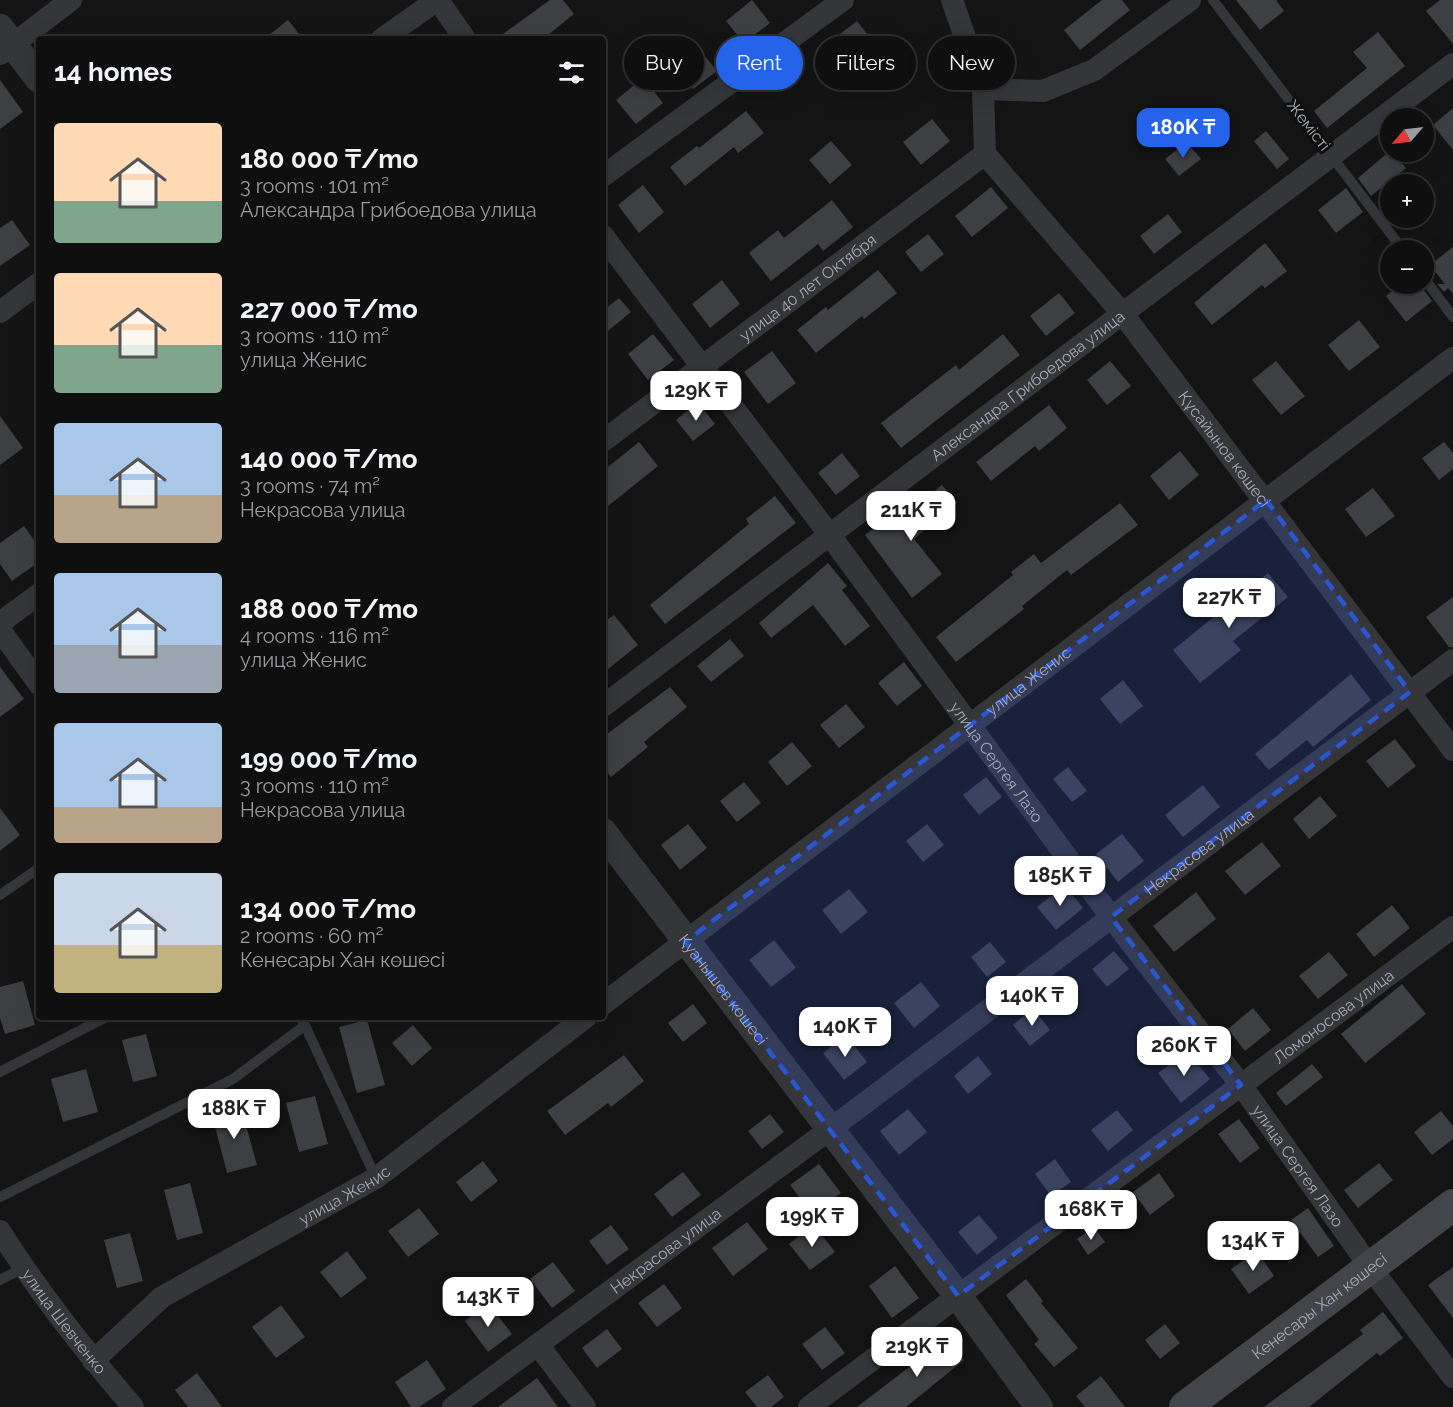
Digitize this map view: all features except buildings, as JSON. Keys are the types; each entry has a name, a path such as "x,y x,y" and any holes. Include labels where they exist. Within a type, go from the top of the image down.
{"main road":[{"name":"Кенесары Хан көшесі","path":"1185,1407 1453,1205"}],"street":[{"path":"36,76 4,42 71,0"},
{"path":"386,36 438,0 463,36"},
{"path":"606,174 843,0"},
{"path":"952,0 965,36"},
{"path":"1013,90 1043,91 1094,70 1190,0"},
{"name":"Александра Грибоедова улица","path":"606,704 1453,64"},
{"path":"983,90 985,154"},
{"name":"Құсайынов көшесі","path":"985,154 1122,313 1266,500 1453,750"},
{"name":"улица 40 лет Октября","path":"606,439 985,154"},
{"name":"улица Сергея Лазо","path":"606,240 970,723 1111,917 1241,1085 1370,1267 1453,1377"},
{"path":"0,312 36,285"},
{"name":"улица Женис","path":"606,1002 1453,358"},
{"path":"0,623 36,596"},
{"path":"0,630 36,680"},
{"name":"Некрасова улица","path":"453,1407 829,1130 1453,660"},
{"name":"Қуанышев көшесі","path":"606,836 958,1296 1039,1407"},
{"name":"Ломоносова улица","path":"809,1407 1453,927"},
{"name":"улица Женис","path":"93,1360 162,1297 376,1179 582,1020"},
{"name":"улица Шевченко","path":"0,1231 23,1268 93,1360 133,1407"},
{"path":"538,1345 585,1407"}],"lane":[{"name":"Жемісті","path":"1213,0 1396,240"},
{"path":"1434,291 1453,317"},
{"path":"0,895 36,869"},
{"path":"0,1072 100,1020"},
{"path":"0,1197 233,1079 302,1022 376,1179"},
{"path":"0,1280 23,1268"}],"highlighted area":[{"path":"1266,500 1410,692 1111,917 1241,1085 958,1296 685,942"}]}
